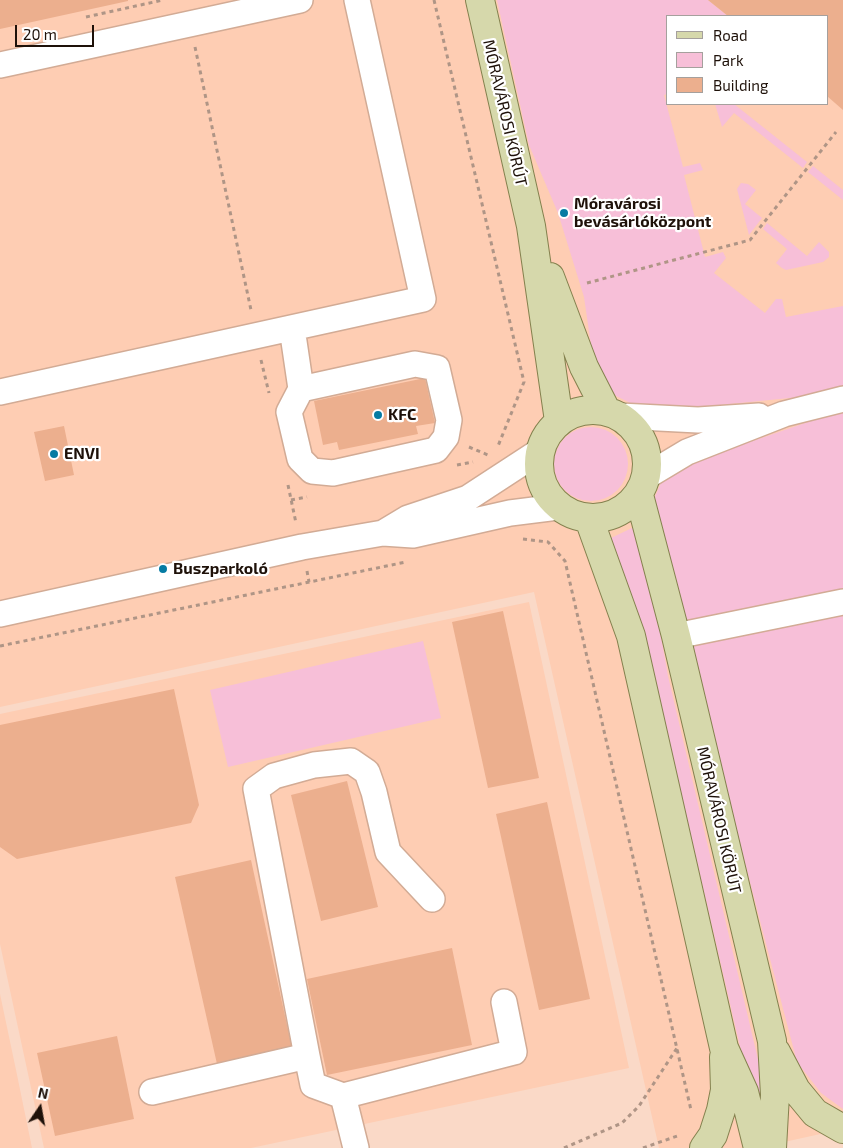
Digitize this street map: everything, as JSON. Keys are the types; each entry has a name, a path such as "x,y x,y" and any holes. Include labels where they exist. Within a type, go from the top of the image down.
{"main road":[{"name":"MÓRAVÁROSI KÖRÚT","path":"480,0 531,226 559,422"},
{"name":"MÓRAVÁROSI KÖRÚT","path":"531,226 584,367 614,414"},
{"path":"590,410 614,414 637,432 647,453 643,486 626,509 608,517 589,519 572,516 558,507 545,491 539,471 540,451 547,435 559,422 573,413 590,410"},
{"name":"MÓRAVÁROSI KÖRÚT","path":"643,486 676,636 772,1041 775,1095 772,1148"},
{"path":"589,519 631,636 724,1048 725,1090 722,1110 712,1135 704,1148"},
{"path":"772,1041 786,1072 803,1098 823,1119 843,1129"},
{"path":"724,1048 744,1092 758,1148"}],"street":[{"path":"0,65 300,0"},
{"path":"0,392 423,299 357,0"},
{"path":"292,328 301,389 289,412 300,459 312,471 333,473 436,450 446,437 449,420 437,368 415,364 301,389"},
{"path":"643,486 688,452 784,414 843,399"},
{"path":"614,414 698,420 784,414"},
{"path":"383,533 408,518 468,498 540,451"},
{"path":"0,614 302,547 383,533 413,535 510,514 558,507"},
{"path":"676,636 843,602"},
{"path":"432,899 388,852 374,792 367,772 351,761 314,765 274,776 256,789 313,1085 343,1096 514,1052 504,1002"},
{"path":"152,1092 307,1056"},
{"path":"343,1096 356,1148"}],"path":[{"path":"434,0 524,382 493,457 497,478"},
{"path":"190,24 269,394"},
{"path":"587,283 750,240 836,132"},
{"path":"287,481 309,582"},
{"path":"510,514 519,538 548,542 564,561 691,1112"},
{"path":"0,646 414,560"},
{"path":"564,1148 622,1123 639,1106 677,1048"}],"shaded area":[{"path":"0,0 843,0 843,1129 757,1148 659,1148 534,592 0,707"},
{"path":"529,602 629,1068 251,1148 44,1148 0,944 0,714"},
{"path":"0,994 16,1070 32,1148 0,1148"}],"green space":[{"path":"497,0 708,0 727,15 666,15 666,94 664,95 683,167 700,163 703,170 684,175 705,257 723,252 726,258 714,273 765,313 776,299 782,299 786,317 843,306 843,387 810,396 649,412 616,396 598,373 593,359 584,297 558,213 529,145"},
{"path":"715,105 735,105 807,162 803,168 734,113 722,127"},
{"path":"813,166 843,190 843,200 808,172"},
{"path":"741,183 748,184 756,190 745,204 762,218 749,235 737,189"},
{"path":"767,223 807,256 819,242 829,252 829,257 823,262 786,270 782,268 776,263 787,249 763,229"},
{"path":"843,410 843,1109 821,1093 797,1062 656,523 654,499 663,478 680,466"},
{"path":"591,427 612,433 622,443 628,464 622,485 612,495 591,501 570,495 560,485 554,464 560,443 570,433"},
{"path":"634,527 657,614 668,676 764,1085 759,1128 652,669 609,539"},
{"path":"423,641 441,718 228,767 210,690"}],"building":[{"path":"0,0 128,0 128,1 0,29"},
{"path":"708,0 843,0 843,110 828,97 828,15 727,15"},
{"path":"425,378 435,423 416,426 418,434 339,450 337,442 323,445 314,401"},
{"path":"64,426 74,475 45,481 34,432"},
{"path":"503,611 539,778 488,788 452,622"},
{"path":"174,689 199,805 191,823 17,859 0,847 0,725"},
{"path":"347,781 378,907 321,921 291,795"},
{"path":"547,802 590,999 539,1010 496,814"},
{"path":"251,860 292,1048 217,1064 175,877"},
{"path":"452,948 472,1045 327,1075 307,979"},
{"path":"117,1036 134,1119 55,1136 37,1053"}],"place":[{"name":"Móravárosi bevásárlóközpont","path":"564,213"},
{"name":"KFC","path":"378,415"},
{"name":"ENVI","path":"54,454"},
{"name":"Buszparkoló","path":"163,569"}]}
